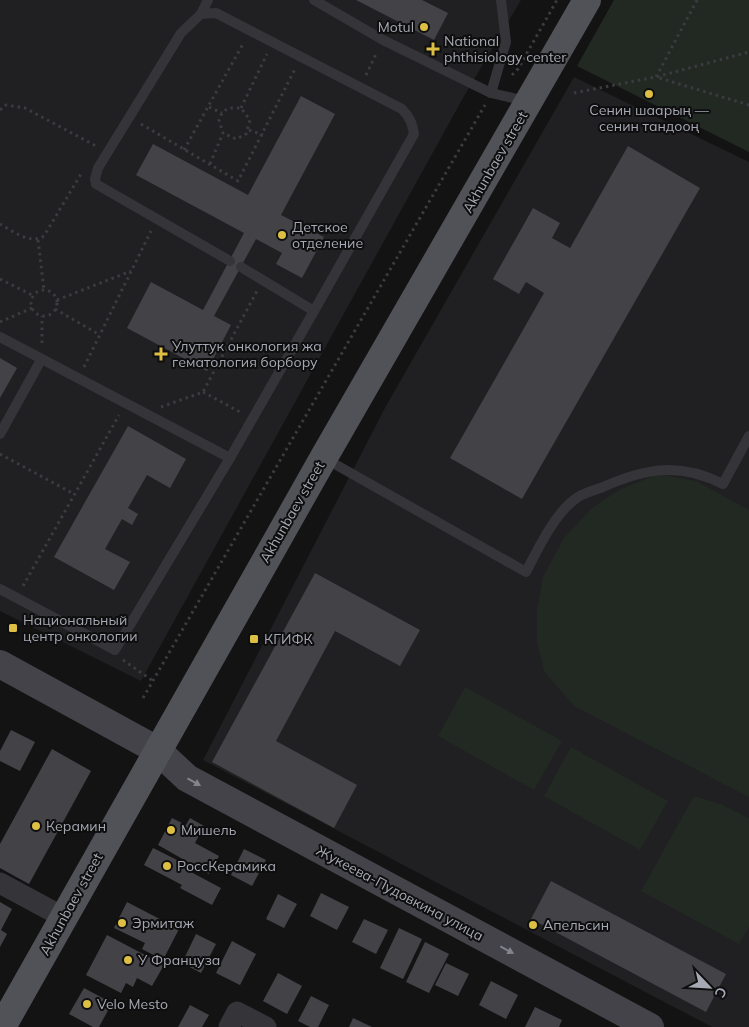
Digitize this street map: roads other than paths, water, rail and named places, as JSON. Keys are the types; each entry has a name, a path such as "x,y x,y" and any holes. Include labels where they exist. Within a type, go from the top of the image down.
{"main road":[{"name":"Akhunbaev street","path":"2,1027 157,750 587,0"},
{"name":"Жукеева-Пудовкина улица","path":"0,664 157,750 187,778 650,1027"}],"street":[{"path":"0,883 63,918"},
{"path":"229,1027 237,1012 266,1027"}],"lane":[{"path":"208,0 201,14 181,33 98,168 95,179 96,184 158,217 230,261"},
{"path":"314,0 383,40 491,93 530,102"},
{"path":"491,93 506,42 500,0"},
{"path":"0,589 115,650 230,458 414,134 411,118 402,109 216,13 201,14"},
{"path":"240,267 314,311"},
{"path":"0,337 230,458"},
{"path":"0,434 42,360"},
{"path":"324,457 526,572 557,520 578,498 630,475 655,469 702,473 723,484 749,436"}],"place":[{"name":"Motul","path":"424,27"},
{"name":"National phthisiology center","path":"433,49"},
{"name":"Сенин шаарың — сенин тандооң","path":"649,94"},
{"name":"Детское отделение","path":"282,235"},
{"name":"Улуттук онкология жа гематология борбору","path":"161,354"},
{"name":"Национальный центр онкологии","path":"13,628"},
{"name":"КГИФК","path":"254,639"},
{"name":"Керамин","path":"36,826"},
{"name":"Мишель","path":"171,830"},
{"name":"РоссКерамика","path":"167,866"},
{"name":"Эрмитаж","path":"122,923"},
{"name":"Апельсин","path":"533,925"},
{"name":"У Француза","path":"128,960"},
{"name":"Velo Mesto","path":"87,1004"}]}
